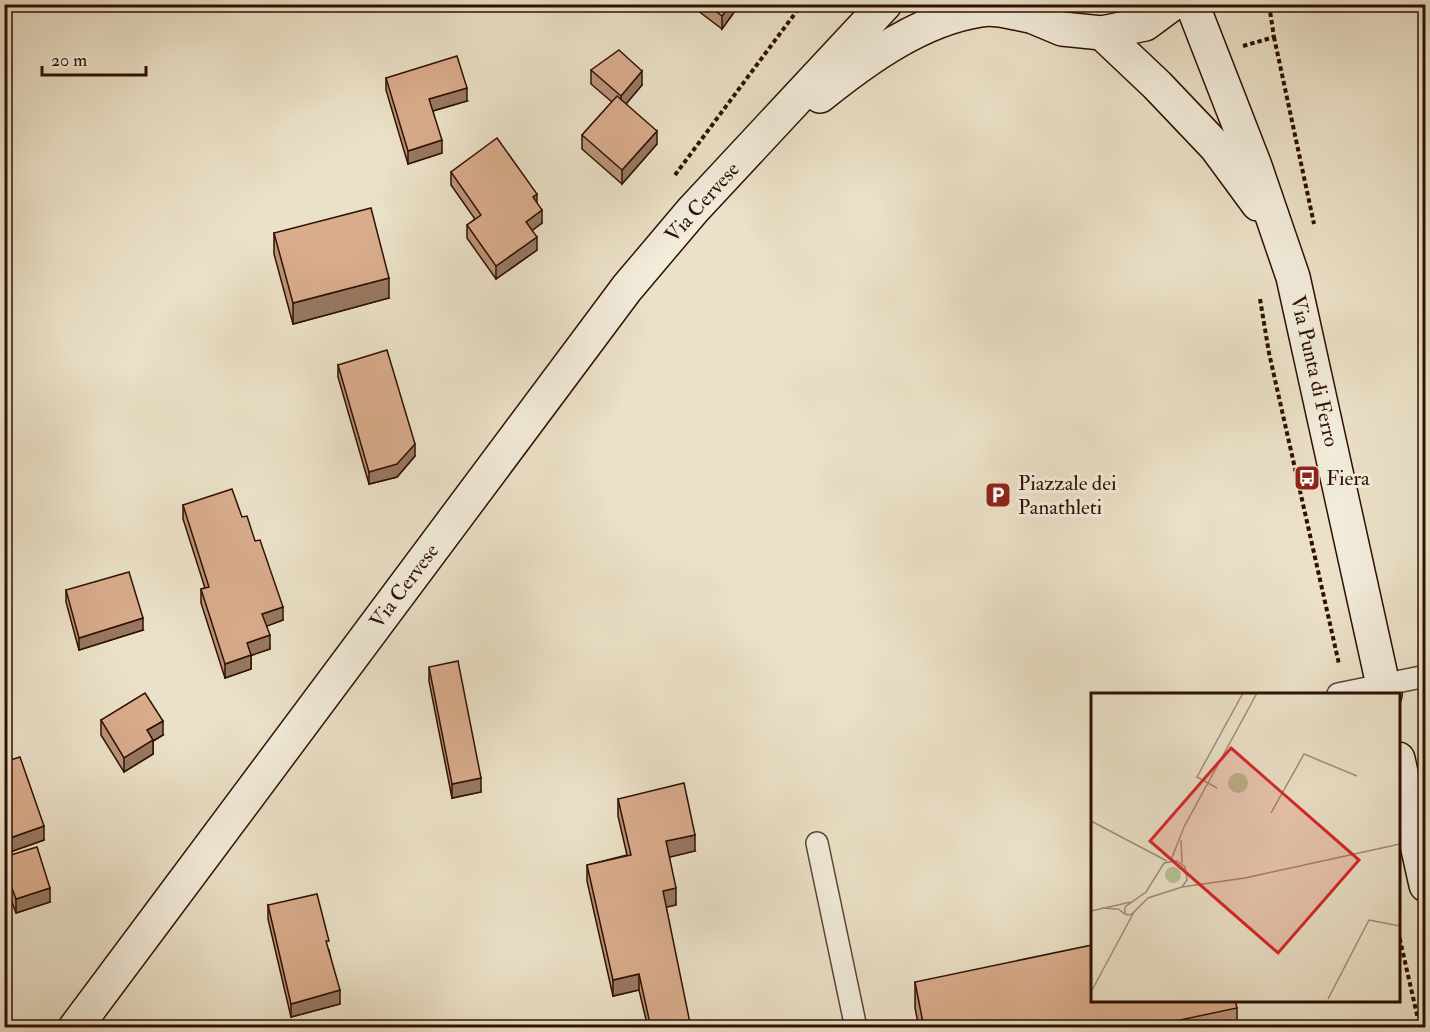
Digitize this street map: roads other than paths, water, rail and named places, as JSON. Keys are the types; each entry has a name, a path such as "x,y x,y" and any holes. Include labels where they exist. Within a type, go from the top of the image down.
{"main road":[{"name":"Via Cervese","path":"75,1028 627,288 693,210 885,4"},
{"name":"Via Cervese","path":"746,155 837,82 891,46 940,20 983,9 1025,10 1062,29 1102,33 1145,24 1172,4"},
{"name":"Via Punta di Ferro","path":"1192,4 1255,166 1293,277 1384,690"},
{"name":"Via Punta di Ferro","path":"1102,33 1157,85 1216,147 1274,226"},
{"path":"1400,768 1425,885"}],"lane":[{"path":"1352,693 1384,690 1425,676"},
{"path":"817,843 855,1028"}],"place":[{"name":"Fiera","path":"1307,478"},
{"name":"Piazzale dei Panathleti","path":"998,495"}]}
